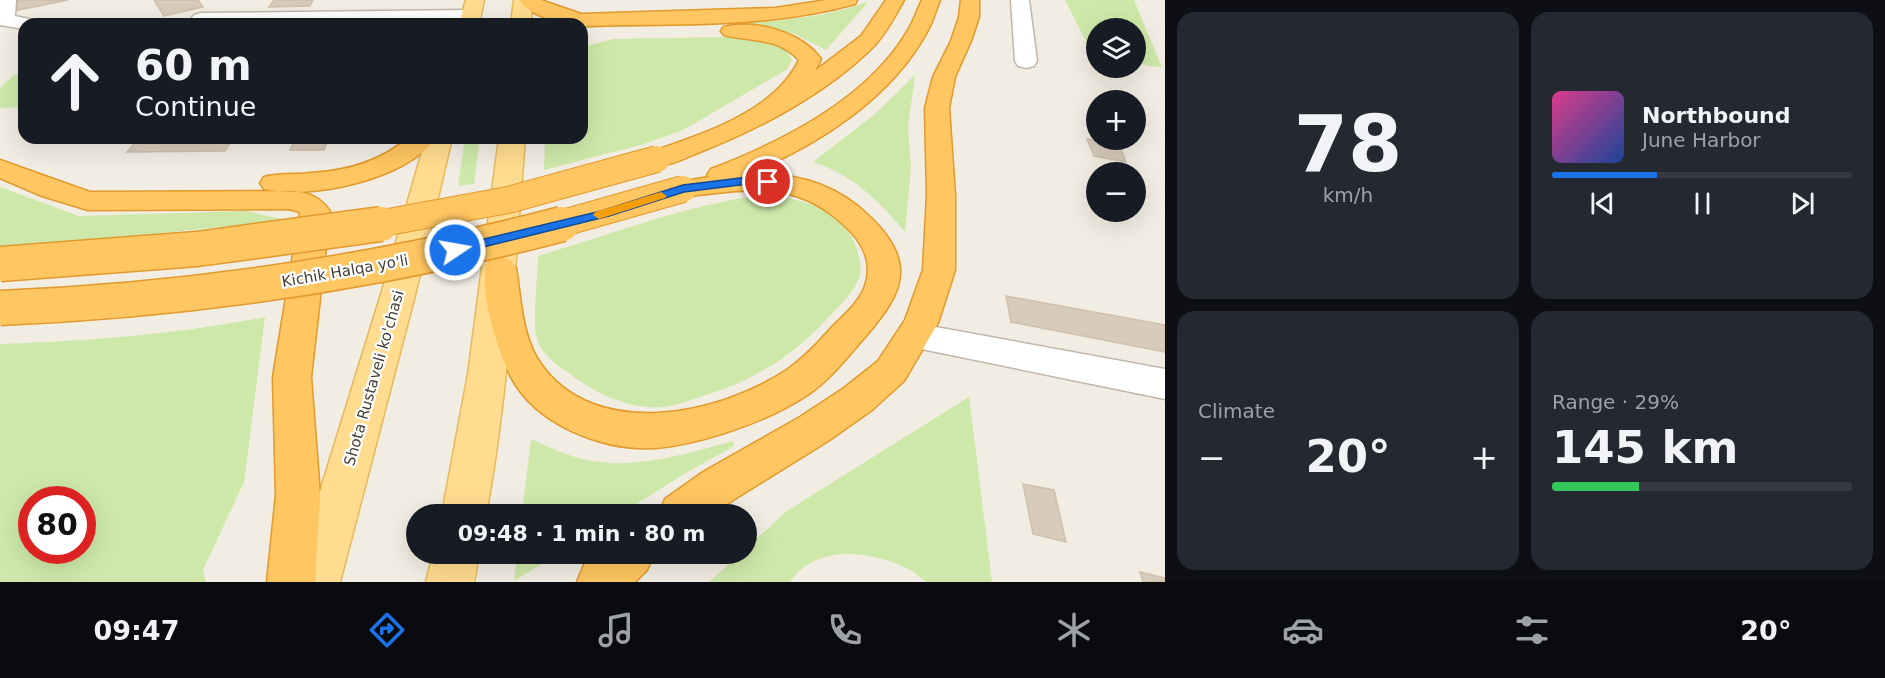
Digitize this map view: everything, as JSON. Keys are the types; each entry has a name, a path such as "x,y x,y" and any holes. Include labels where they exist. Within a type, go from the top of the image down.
{"highway":[{"path":"526,0 539,8 571,18"},
{"path":"588,20 764,15 814,9 849,0"},
{"path":"0,264 197,249 418,218 508,200 657,159 715,139 755,120 808,88 853,54 874,34 895,0"},
{"name":"Kichik Halqa yo'li","path":"0,308 106,305 279,283 409,260 523,235 604,214 683,189 773,153 802,138 841,112 898,58 922,25 931,0"},
{"path":"694,504 718,486 814,429 858,399 891,371 914,336 921,323 939,270 941,195 937,108 944,77 961,41 969,17 970,0"},
{"path":"588,38 638,32 738,31 764,34 796,45 810,59 807,68 755,120"},
{"path":"0,147 76,176 108,184 313,183 373,169 406,153 416,144"},
{"path":"0,168 52,190 88,201 289,200 306,202 313,207 315,211 292,377 298,495 291,582"},
{"path":"500,268 509,328 520,360 538,386 572,412 591,422 641,431 688,425 753,405 789,388 822,363 873,304 884,276 882,255 857,220 828,197 810,189 788,183 748,180 683,189"},
{"path":"601,582 620,564"}],"main road":[{"path":"522,18 526,0"},
{"name":"Shota Rustaveli ko'chasi","path":"316,582 399,291 437,144"},
{"path":"466,504 477,450 500,268 511,144"},
{"path":"450,582 454,564"}],"street":[{"path":"7,0 5,20 18,22"},
{"path":"1020,0 1026,61"},
{"path":"220,18 333,12 471,13"},
{"path":"914,336 1165,384"}],"green space":[{"path":"1065,0 1134,0 1141,18 1086,18 1086,41"},
{"path":"869,1 826,50 792,33 747,24 588,29 588,25 628,26 773,21 846,9"},
{"path":"1146,29 1162,68 1146,65"},
{"path":"725,37 753,39 782,48 792,61 786,70 683,130 644,144 544,170 545,144 588,144 588,45 613,39"},
{"path":"14,75 18,75 18,107 0,108 0,88"},
{"path":"915,75 908,127 911,167 905,232 864,190 840,174 813,162 875,114"},
{"path":"464,144 479,144 474,184 458,186"},
{"path":"0,187 79,216 246,211 286,220 0,247"},
{"path":"765,195 807,203 832,216 851,236 857,249 860,265 860,275 846,299 814,332 772,365 724,389 676,405 650,407 637,406 599,393 559,366 543,351 537,338 535,322 538,256 679,212"},
{"path":"265,317 244,482 203,570 206,582 0,582 0,344 133,336"},
{"path":"969,397 992,582 927,582 897,564 864,555 847,554 815,561 801,569 790,582 709,582 729,564 757,564 757,538 787,511"},
{"path":"531,439 572,456 605,463 660,459 733,441 734,446 636,504 523,504"},
{"path":"516,564 542,564 514,581"}],"building":[{"path":"16,0 68,0 18,10"},
{"path":"154,0 198,0 203,7 164,16"},
{"path":"274,0 313,0 310,6 269,7"},
{"path":"134,144 229,144 225,151 127,152"},
{"path":"293,144 326,144 324,150 290,150"},
{"path":"1092,150 1121,150 1126,162 1094,156"},
{"path":"1006,296 1165,325 1165,352 1011,322"},
{"path":"1023,484 1054,490 1066,542 1033,534"},
{"path":"1140,572 1165,578 1165,582 1143,582"}],"slow traffic":[{"path":"599,215 661,196"}],"route":[{"path":"455,250 604,214 683,189 748,180 768,182"}]}
